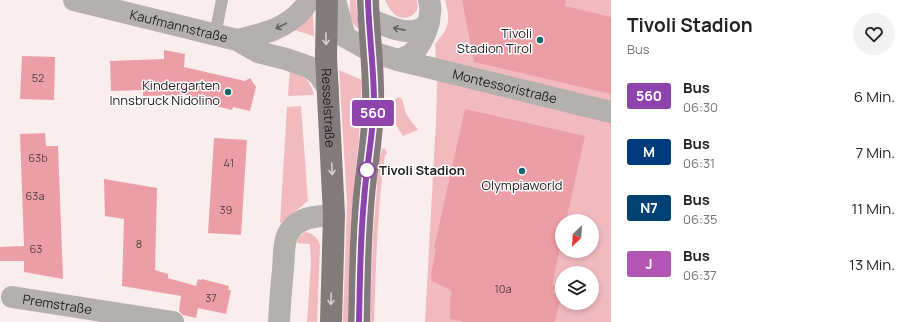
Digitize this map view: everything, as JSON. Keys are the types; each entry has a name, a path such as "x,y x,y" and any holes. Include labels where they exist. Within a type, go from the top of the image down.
{"main road":[{"name":"Resselstraße","path":"327,0 326,23 328,88 334,215 331,322"},
{"path":"359,322 363,211 374,105 372,52 368,9"}],"street":[{"name":"Kaufmannstraße","path":"74,0 237,40"},
{"path":"237,40 268,32 288,23 302,10 309,0"},
{"name":"Montessoristraße","path":"335,0 346,37 372,52 398,60 611,112"},
{"path":"398,60 409,55 416,49 426,32 431,11 429,0"},
{"path":"368,9 394,28 409,31 420,30 429,22"},
{"path":"237,40 258,52 309,67 319,75 328,88"},
{"path":"279,322 284,249 290,231 296,224 306,218 334,215"},
{"name":"Premstraße","path":"12,297 173,322"}],"lane":[{"path":"215,35 222,0"}],"shaded area":[{"path":"350,0 356,0 358,28 352,20"},
{"path":"385,0 417,0 417,10 408,17 403,18 397,16 391,11"},
{"name":"Olympiaworld","path":"445,0 611,0 611,322 425,322 436,121 437,87 435,44 445,31 448,23 448,13"},
{"path":"313,13 314,36 294,30"},
{"path":"290,68 305,78 314,95 288,96"},
{"path":"339,70 362,80 359,138 351,219 348,322 343,322 347,202"},
{"path":"397,97 402,99 406,114 418,130 403,136 396,125 394,118 393,107"},
{"path":"301,106 308,201 280,223 287,107"},
{"path":"385,148 387,154 385,155 382,176 376,259 374,322 370,322 373,237 379,160 382,149"},
{"path":"305,232 315,236 320,246 317,322 307,322 311,261 310,244 297,243 299,237"}],"building":[{"name":"Tivoli Stadion Tirol","path":"462,0 566,0 565,6 611,17 611,94 474,62"},
{"path":"164,50 185,54 184,67 245,81 250,78 256,87 250,111 233,107 232,110 188,99 188,95 143,96 143,90 111,91 110,61 164,59"},
{"path":"22,56 55,57 54,100 20,99"},
{"path":"465,109 585,136 568,214 555,214 555,258 558,258 552,285 555,286 553,293 555,294 555,310 558,310 555,322 465,322 450,319 450,299 452,291 432,281 431,275 436,249 434,248"},
{"path":"45,133 46,146 58,146 63,279 24,272 24,261 0,261 0,247 24,246 20,134"},
{"path":"214,138 247,140 241,235 208,233"},
{"path":"104,179 157,188 155,270 168,274 168,278 196,286 198,279 202,279 229,286 228,290 231,290 226,314 198,308 196,318 183,315 179,311 181,296 122,286 124,219 105,216"}],"bus line":[{"name":"560","path":"359,322 363,211 374,105 373,66 368,18 368,0"}],"place":[{"name":"Tivoli Stadion Tirol","path":"540,40"},
{"name":"Kindergarten Innsbruck Nidolino","path":"228,92"},
{"name":"Tivoli Stadion","path":"367,170"},
{"name":"Olympiaworld","path":"522,171"}]}
